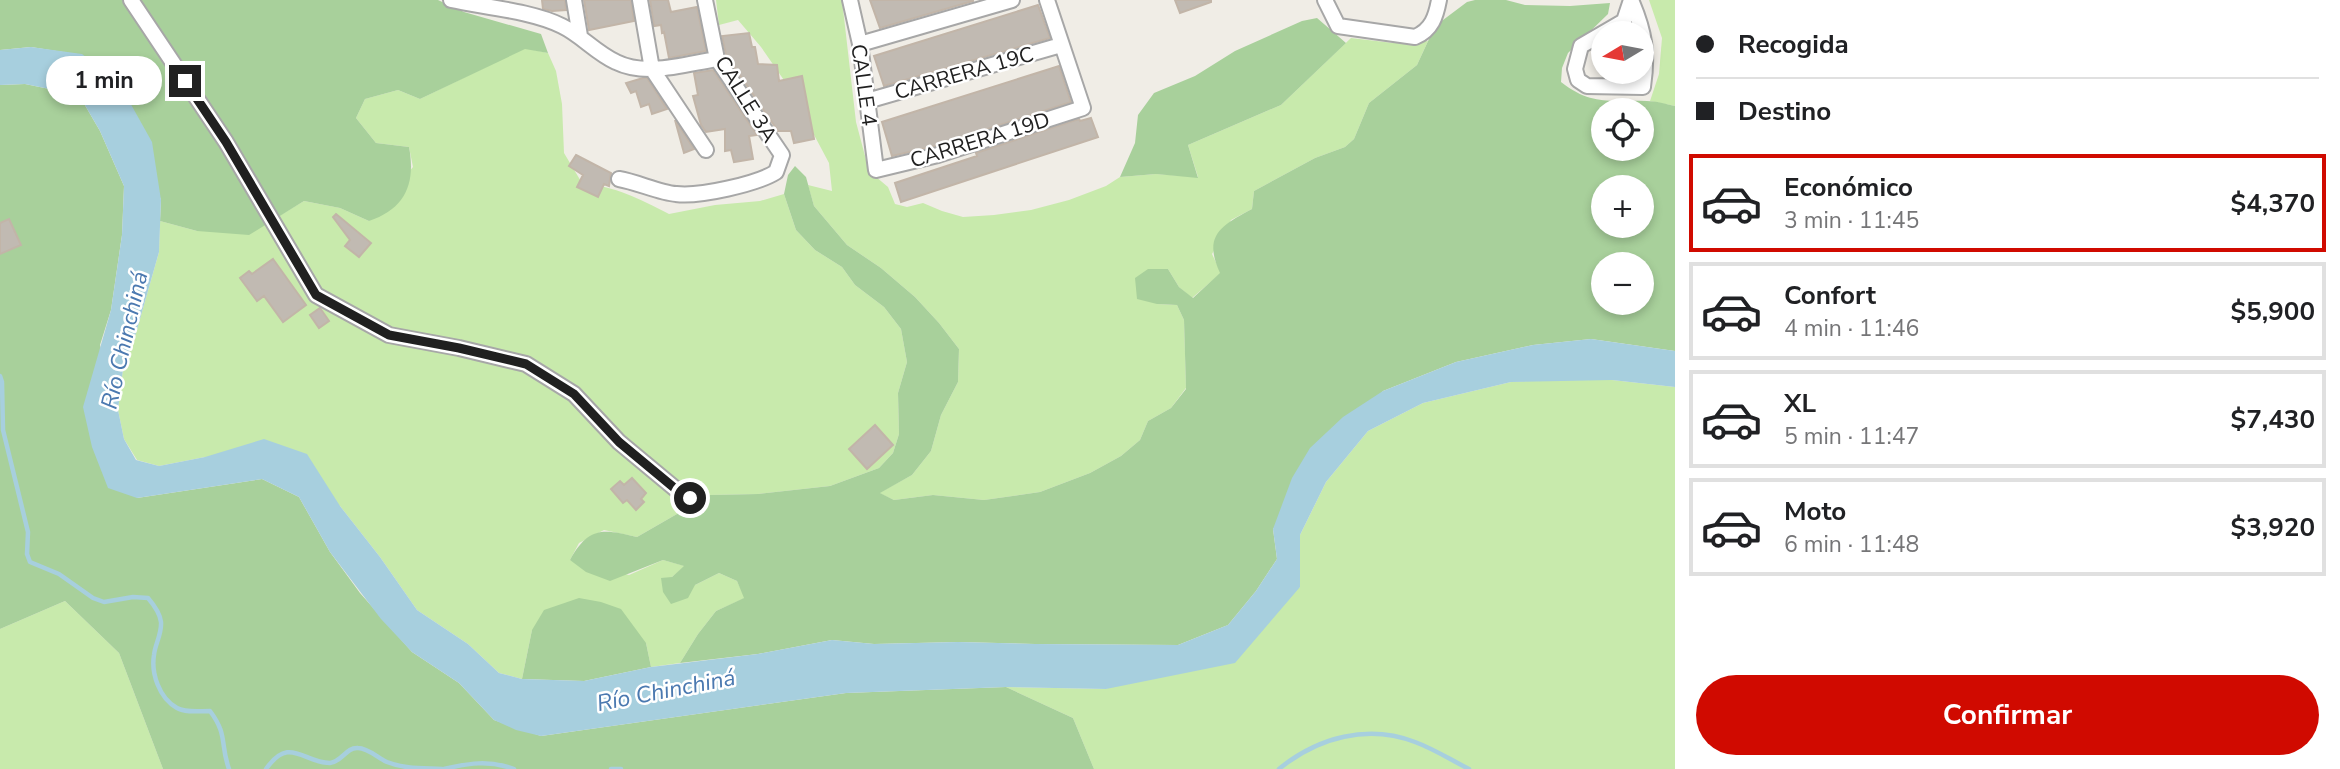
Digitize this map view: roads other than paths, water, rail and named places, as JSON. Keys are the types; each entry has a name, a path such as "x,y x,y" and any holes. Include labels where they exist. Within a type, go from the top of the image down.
{"street":[{"path":"131,0 226,142 316,295 389,335 526,364 574,394 619,442 690,498"},
{"path":"451,0 512,6 580,36 616,62 652,69 717,59"},
{"path":"574,0 580,36"},
{"path":"640,0 652,69 706,150"},
{"name":"CALLE 3A","path":"619,179 668,193 689,194 756,182 776,172 782,155 717,59 705,0"},
{"name":"CALLE 4","path":"850,0 860,44 876,170"},
{"path":"860,44 1012,0"},
{"path":"1047,0 1061,46"},
{"path":"1325,0 1338,26 1415,37 1423,34 1436,19 1439,0"},
{"path":"1631,0 1640,20 1647,60 1643,87 1587,86 1578,80 1575,69 1581,46 1624,21 1631,0"},
{"name":"CARRERA 19C","path":"867,101 1061,46"},
{"name":"CARRERA 19D","path":"876,170 938,155 1083,108 1061,46"}],"water":[{"name":"Río Chinchiná","path":"31,47 82,54 119,83 152,142 161,200 159,252 123,369 118,410 124,439 136,460 159,466 205,457 264,439 307,454 340,506 417,610 468,644 499,673 522,679 584,681 651,667 758,654 832,640 874,644 958,642 1178,645 1228,625 1256,591 1277,559 1273,529 1292,478 1310,448 1343,417 1383,391 1456,362 1533,345 1591,339 1675,351 1675,387 1612,380 1511,382 1423,403 1368,431 1326,482 1300,535 1300,587 1235,663 1106,689 1006,687 846,693 541,736 516,730 494,720 459,683 412,652 381,619 330,552 299,497 262,479 137,498 108,488 92,447 83,407 111,310 122,235 124,186 100,131 79,95 25,84 0,85 0,50"}],"waterway":[{"path":"0,376 3,430 28,532 27,554 30,562 59,574 93,598 104,602 133,597 148,598 158,612 161,622 153,662 161,692 171,704 181,710 210,711 222,733 229,769"},
{"path":"1279,769 1310,749 1344,737 1362,734 1379,734 1415,742 1469,769"},
{"path":"266,769 282,754 290,752 330,763 354,748 365,750 394,764 442,769"},
{"path":"444,769 479,763 514,769"},
{"path":"611,769 621,769"}]}
